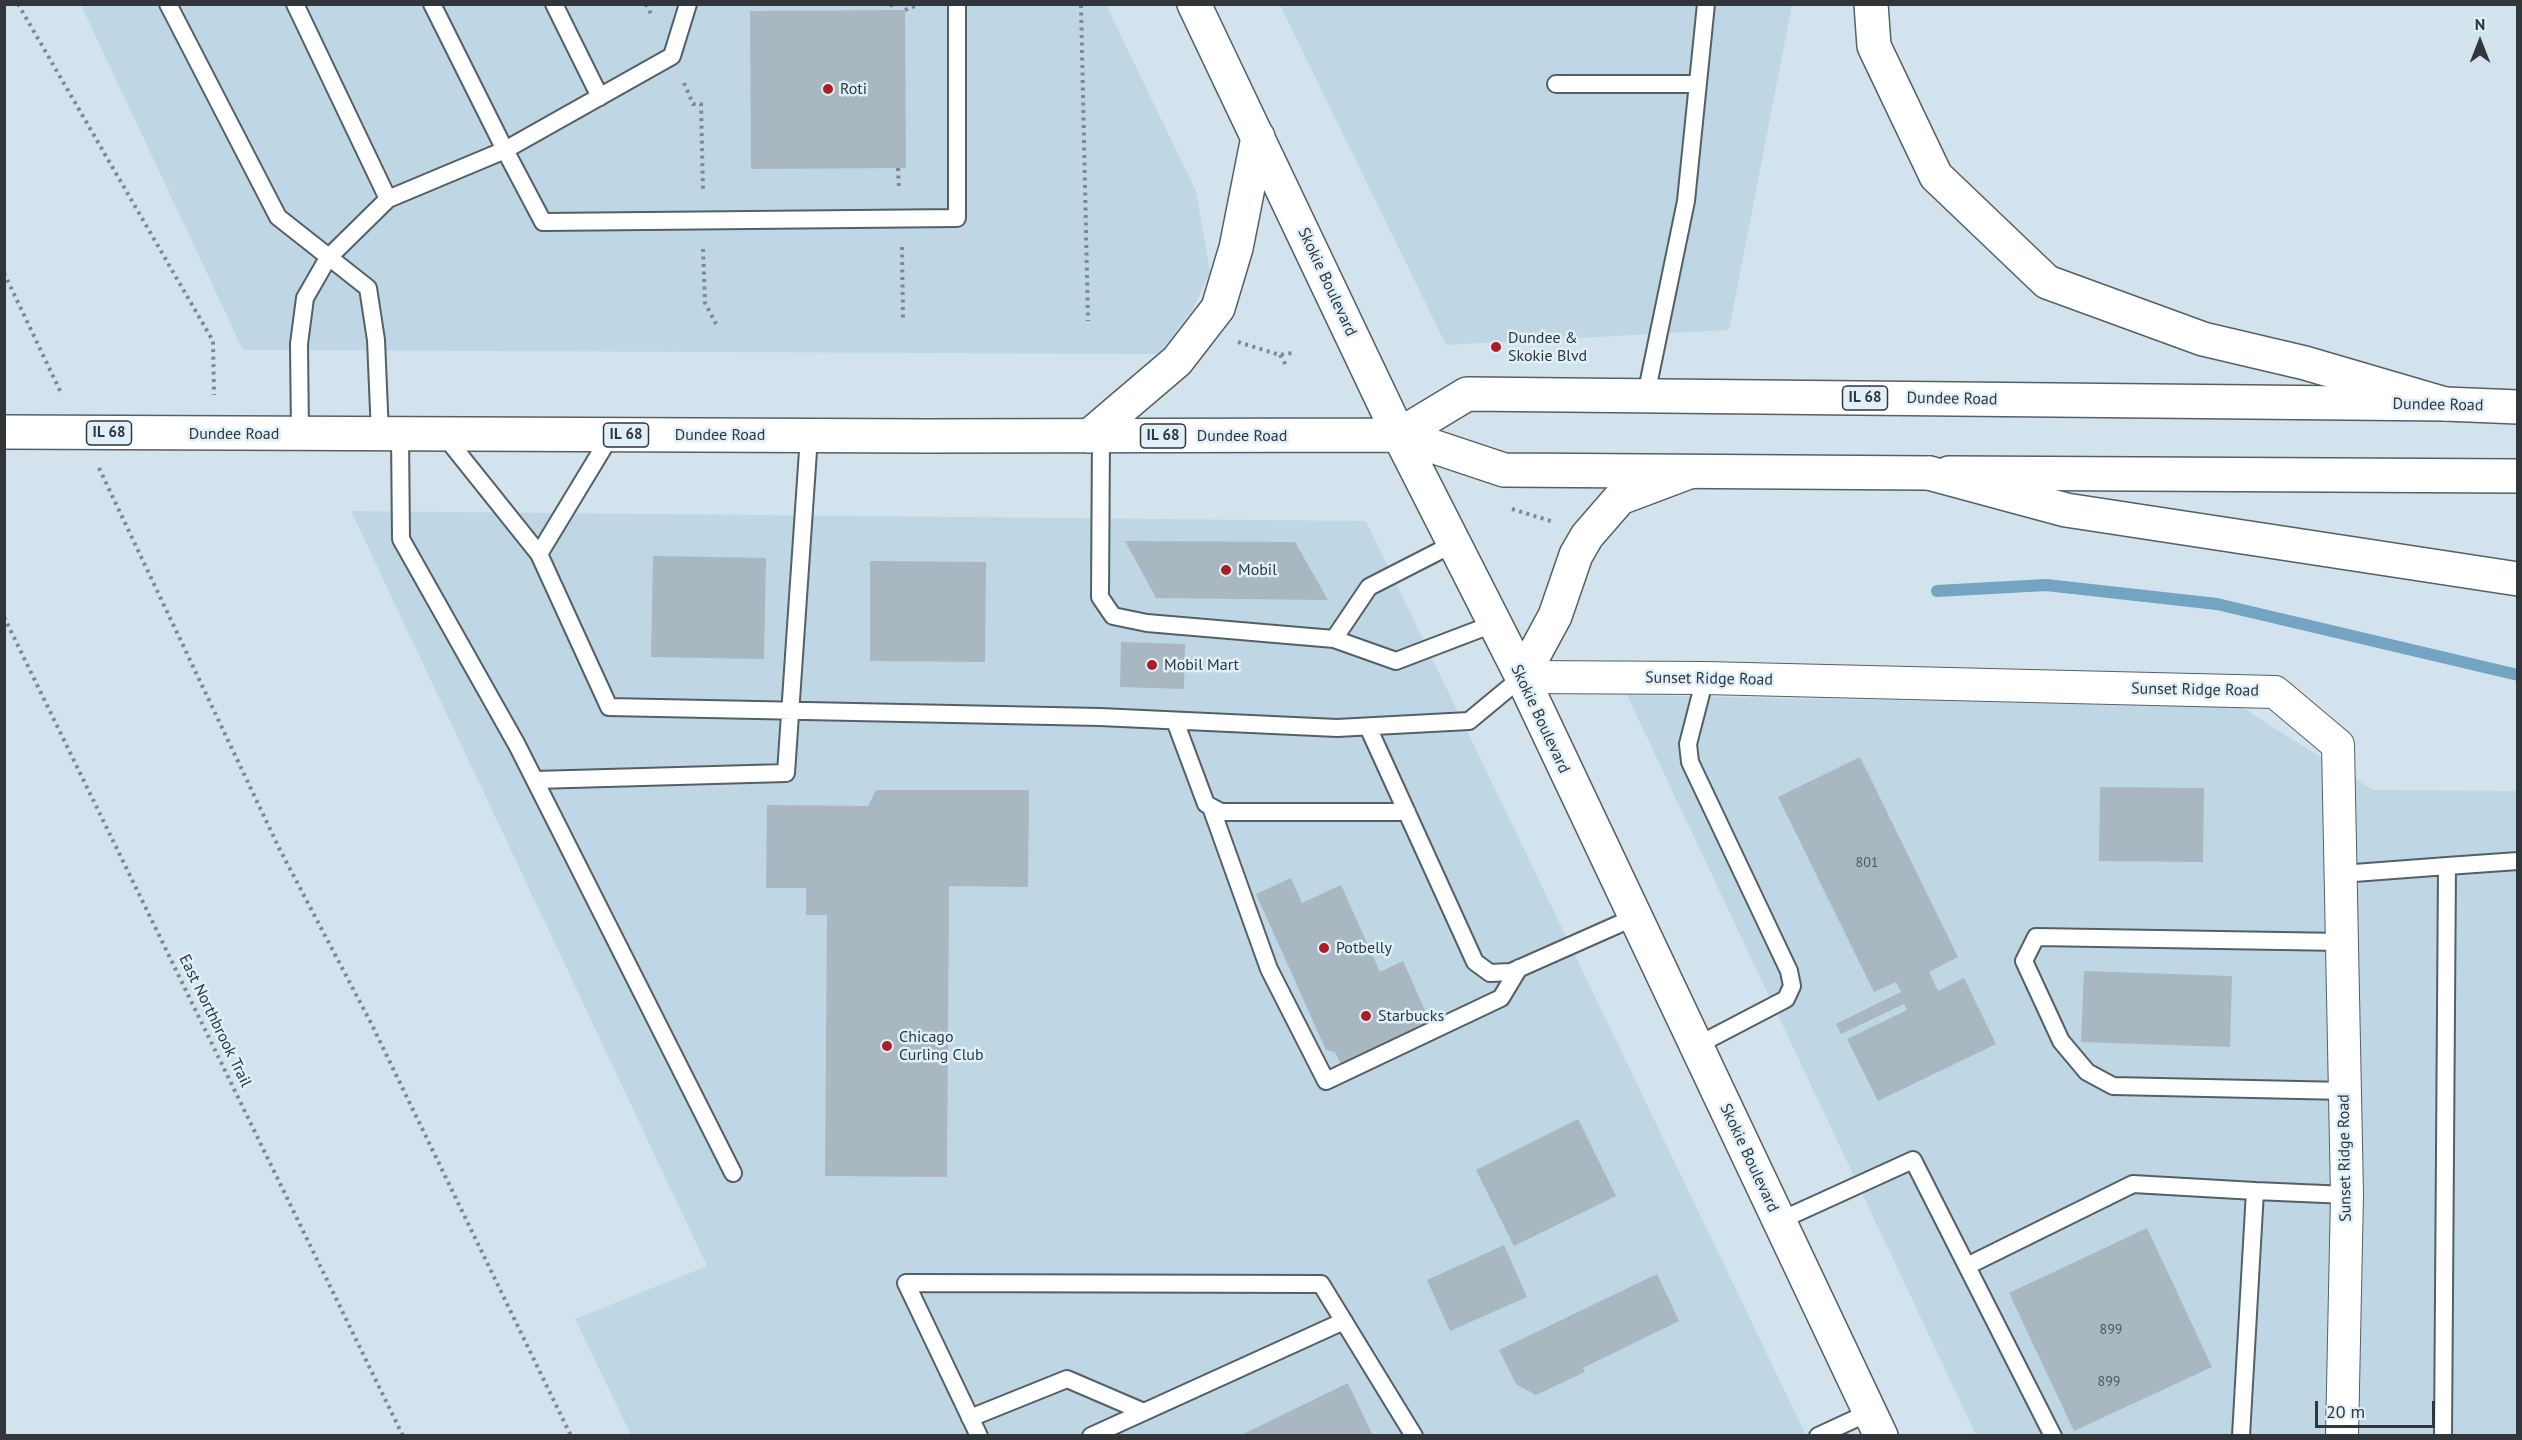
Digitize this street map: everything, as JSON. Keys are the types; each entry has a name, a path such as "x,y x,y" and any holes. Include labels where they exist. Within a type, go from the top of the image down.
{"main road":[{"name":"Skokie Boulevard","path":"1194,4 1399,435 1493,624 1522,677 1875,1424"},
{"path":"1871,4 1874,46 1936,176 2047,282 2203,339 2305,363 2445,404"},
{"path":"1095,436 1177,361 1218,308 1236,248 1258,136"},
{"name":"Dundee Road","path":"1399,435 1467,394 2445,404 2517,407"},
{"name":"Dundee Road","path":"4,432 809,436 1399,435 1504,470 2517,476"},
{"path":"1522,677 1555,616 1576,555 1587,536 1620,498 1692,470"},
{"path":"1929,473 2066,510 2517,579"}],"street":[{"name":"Sunset Ridge Road","path":"1522,677 1705,678 2275,692 2338,745 2347,1195 2343,1436"}],"lane":[{"path":"168,4 278,217 368,288 390,434 401,539 535,780 733,1173"},
{"path":"295,4 388,200"},
{"path":"432,4 543,222 957,218 957,4"},
{"path":"554,4 600,97"},
{"path":"300,434 299,344 305,298 328,258 388,200 505,150 672,56 688,4"},
{"path":"1646,395 1686,201 1706,4"},
{"path":"1556,84 1698,84"},
{"path":"443,434 539,554 609,707 1175,721 1337,728 1368,727 1469,721 1522,677"},
{"path":"539,554 611,435"},
{"path":"535,780 786,773 809,436"},
{"path":"1095,436 1100,597 1113,616 1147,623 1334,639 1396,661 1493,624"},
{"path":"1334,639 1369,588 1453,544"},
{"path":"1696,1046 1786,999 1791,986 1789,971 1690,762 1688,744 1705,678"},
{"path":"1175,721 1206,804 1212,810 1269,969 1326,1081 1501,998 1519,968"},
{"path":"1368,727 1475,962 1490,973 1511,972 1635,917"},
{"path":"1212,810 1221,812 1407,812"},
{"path":"2341,874 2517,861"},
{"path":"2443,1436 2447,866"},
{"path":"2342,942 2036,937 2024,961 2061,1041 2087,1072 2113,1086 2345,1091"},
{"path":"1779,1221 1913,1160 2053,1436"},
{"path":"1967,1266 2133,1184 2347,1195"},
{"path":"2241,1436 2255,1191"},
{"path":"979,1436 906,1283 1322,1284 1414,1436"},
{"path":"1091,1436 1344,1321"},
{"path":"970,1418 1068,1379 1144,1412"},
{"path":"1818,1436 1875,1424"}],"path":[{"path":"18,4 213,341 214,434"},
{"path":"646,4 693,104 702,104 705,303 716,324"},
{"path":"891,4 893,10"},
{"path":"905,10 920,4"},
{"path":"1081,5 1088,321"},
{"path":"4,273 46,365 83,433 279,848 371,1023 571,1436"},
{"path":"1231,341 1280,355 1292,353"},
{"path":"1280,355 1286,365"},
{"path":"1506,507 1559,524"},
{"name":"East Northbrook Trail","path":"4,618 403,1436"}],"shaded area":[{"path":"81,5 1106,5 1196,191 1210,272 1192,310 1159,354 243,350"},
{"path":"1280,5 1792,5 1729,330 1446,345"},
{"path":"351,511 1366,521 1806,1435 631,1435 575,1319 707,1266"},
{"path":"1627,695 2241,707 2373,790 2517,791 2517,1435 1976,1435"}],"building":[{"name":"Roti","path":"905,10 906,168 751,169 750,11"},
{"name":"Mobil","path":"1125,541 1295,542 1328,600 1156,598"},
{"path":"653,556 766,558 764,659 651,657"},
{"path":"870,561 986,562 985,662 870,661"},
{"name":"Mobil Mart","path":"1121,642 1185,644 1184,689 1120,687"},
{"path":"1860,757 1958,957 1929,972 1938,991 1964,978 1996,1044 1878,1101 1847,1039 1907,1010 1904,1004 1841,1034 1836,1024 1901,992 1896,982 1874,992 1778,797"},
{"path":"2100,787 2204,788 2203,862 2099,861"},
{"name":"Chicago Curling Club","path":"876,790 1029,790 1028,887 949,886 947,1177 825,1176 827,915 806,915 806,888 766,888 767,805 868,806"},
{"path":"1291,878 1302,903 1341,885 1380,972 1403,961 1432,1026 1342,1067 1335,1052 1326,1050 1256,894"},
{"path":"2084,971 2232,976 2230,1047 2081,1042"},
{"path":"1578,1119 1616,1196 1514,1246 1476,1170"},
{"path":"2147,1228 2212,1367 2074,1431 2009,1293"},
{"path":"1504,1245 1527,1297 1450,1331 1427,1280"},
{"path":"1657,1274 1679,1321 1583,1368 1585,1372 1536,1395 1516,1384 1499,1350"},
{"path":"1348,1383 1373,1436 1239,1436"}],"waterway":[{"path":"1937,591 2046,585 2217,604 2518,675"}],"place":[{"name":"Roti","path":"828,89"},
{"name":"Dundee & Skokie Blvd","path":"1496,347"},
{"name":"Mobil","path":"1226,570"},
{"name":"Mobil Mart","path":"1152,665"},
{"name":"Potbelly","path":"1324,948"},
{"name":"Starbucks","path":"1366,1016"},
{"name":"Chicago Curling Club","path":"887,1046"}]}
